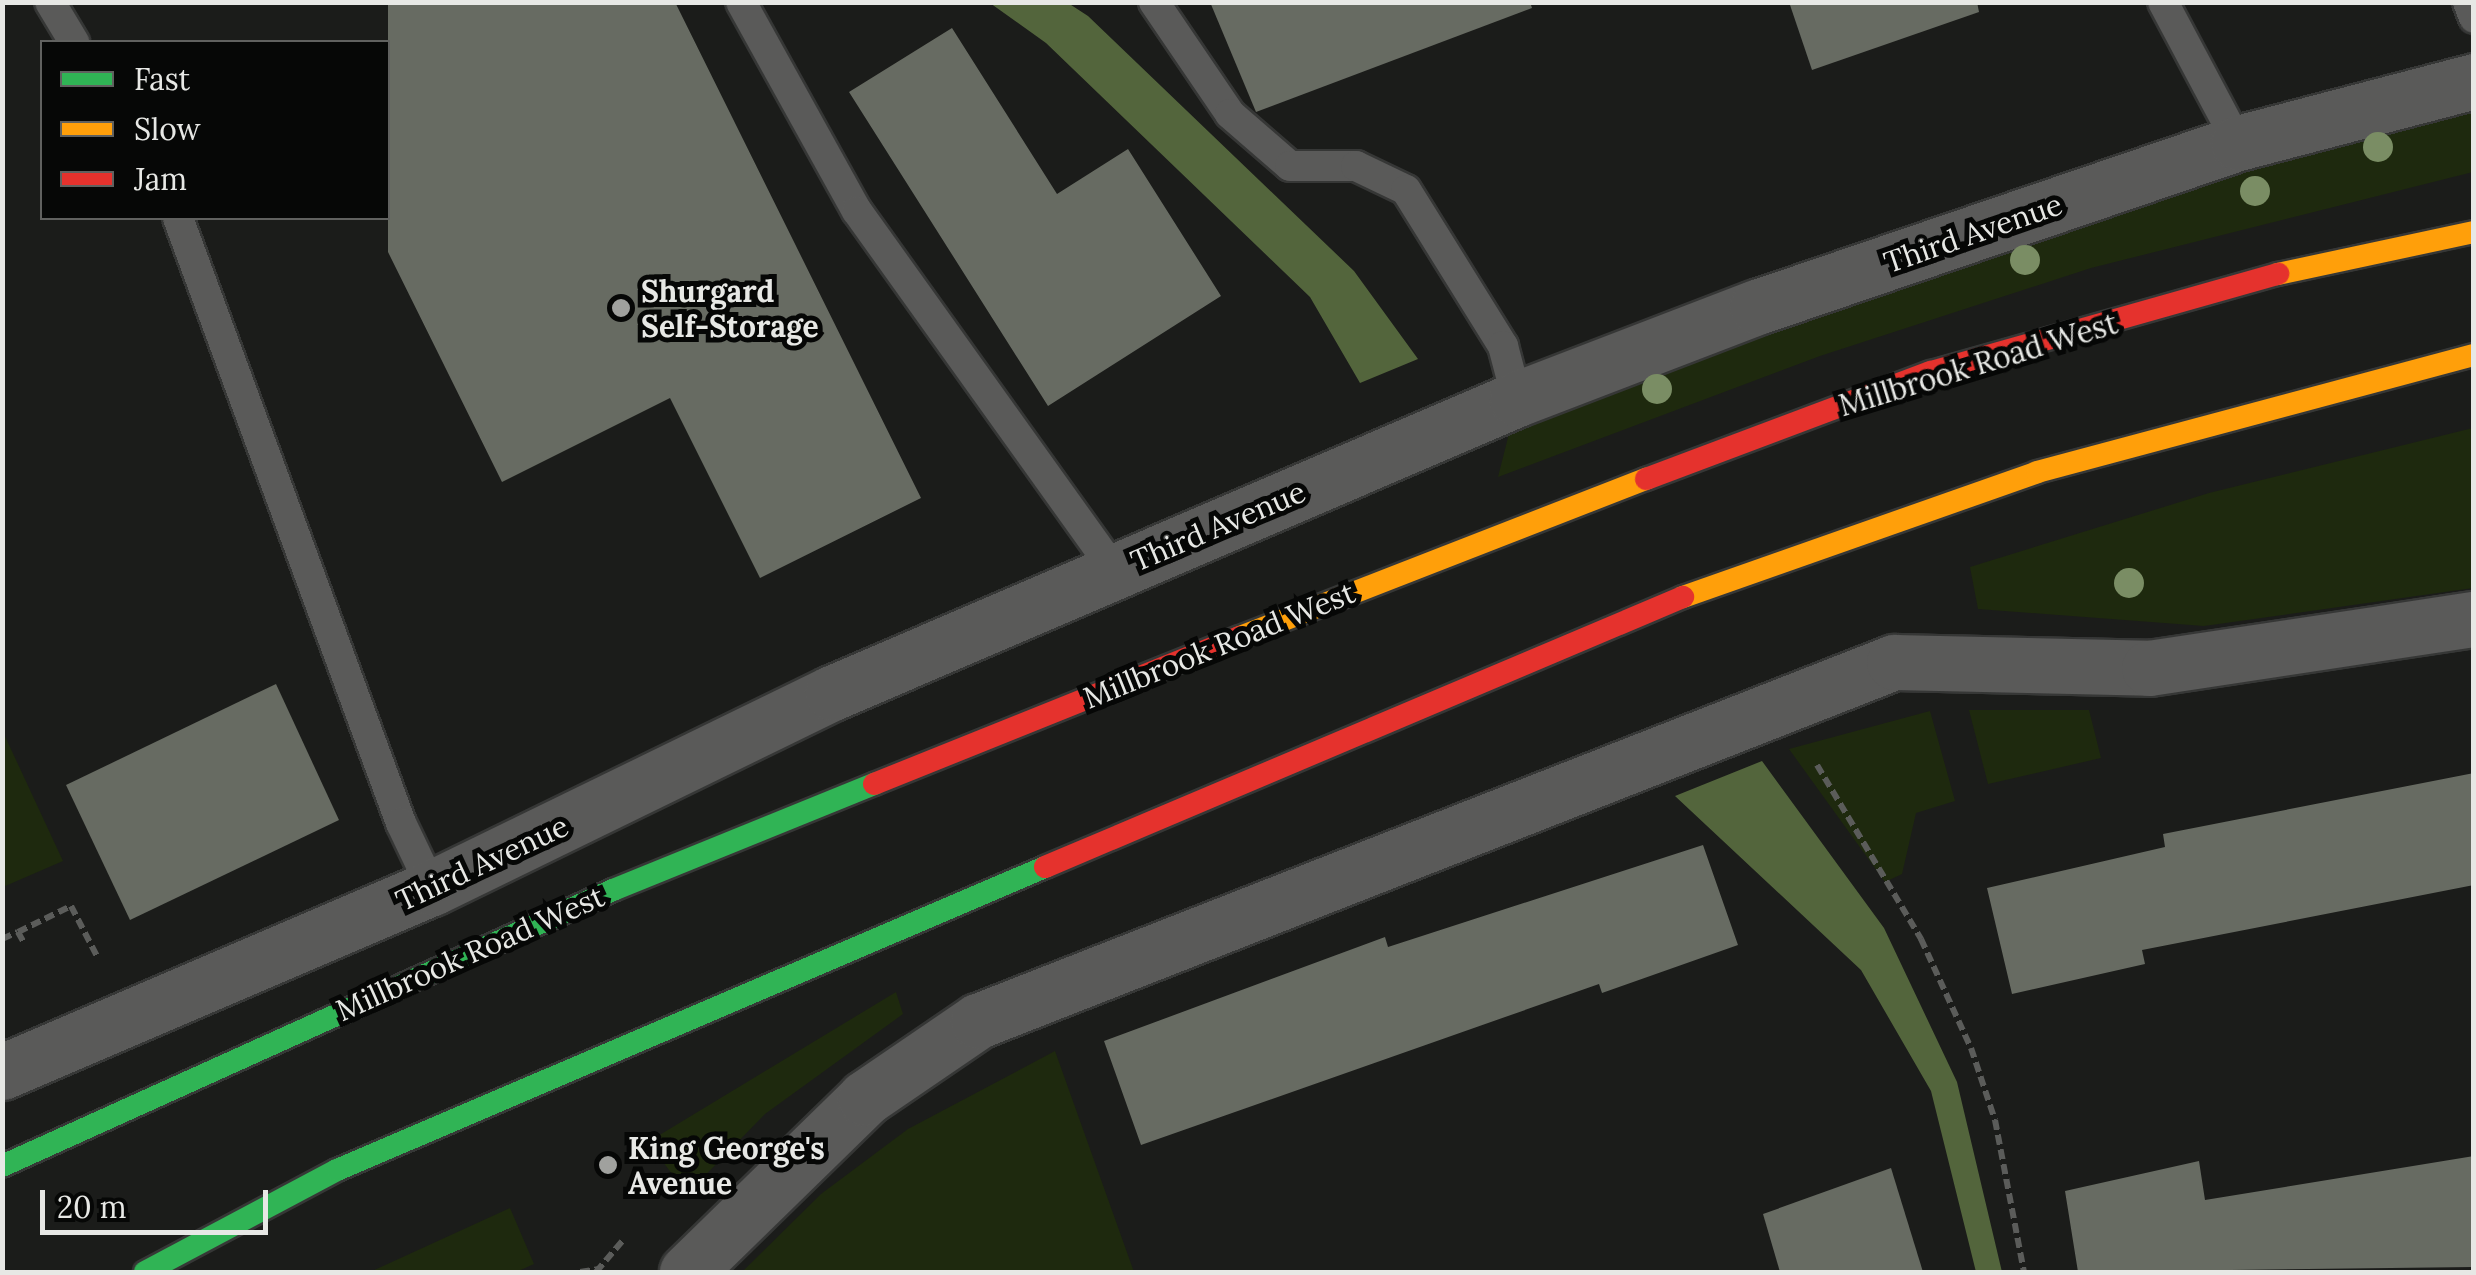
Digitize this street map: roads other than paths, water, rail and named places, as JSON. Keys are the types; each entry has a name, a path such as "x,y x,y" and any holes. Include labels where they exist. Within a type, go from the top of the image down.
{"highway":[{"name":"Millbrook Road West","path":"2,1166 613,890 1408,569 1931,372 2324,262 2474,232"},
{"path":"145,1272 337,1170 1716,583 2038,472 2474,355"},
{"path":"254,1247 337,1170"}],"street":[{"name":"Third Avenue","path":"2,1072 432,888 832,693 1517,398 1758,306 2238,143 2474,82"},
{"path":"687,1272 864,1098 978,1020 1784,702 1894,662 2149,668 2474,620"}],"lane":[{"path":"50,2 73,40"},
{"path":"742,2 857,210 1114,570"},
{"path":"1154,2 1230,114 1290,166 1356,166 1406,190 1503,346 1517,398"},
{"path":"2163,2 2238,143"},
{"path":"2468,2 2474,18"},
{"path":"179,220 400,823 432,888"}],"place":[{"name":"Shurgard Self-Storage","path":"621,308"},
{"name":"King George's Avenue","path":"608,1165"}]}
